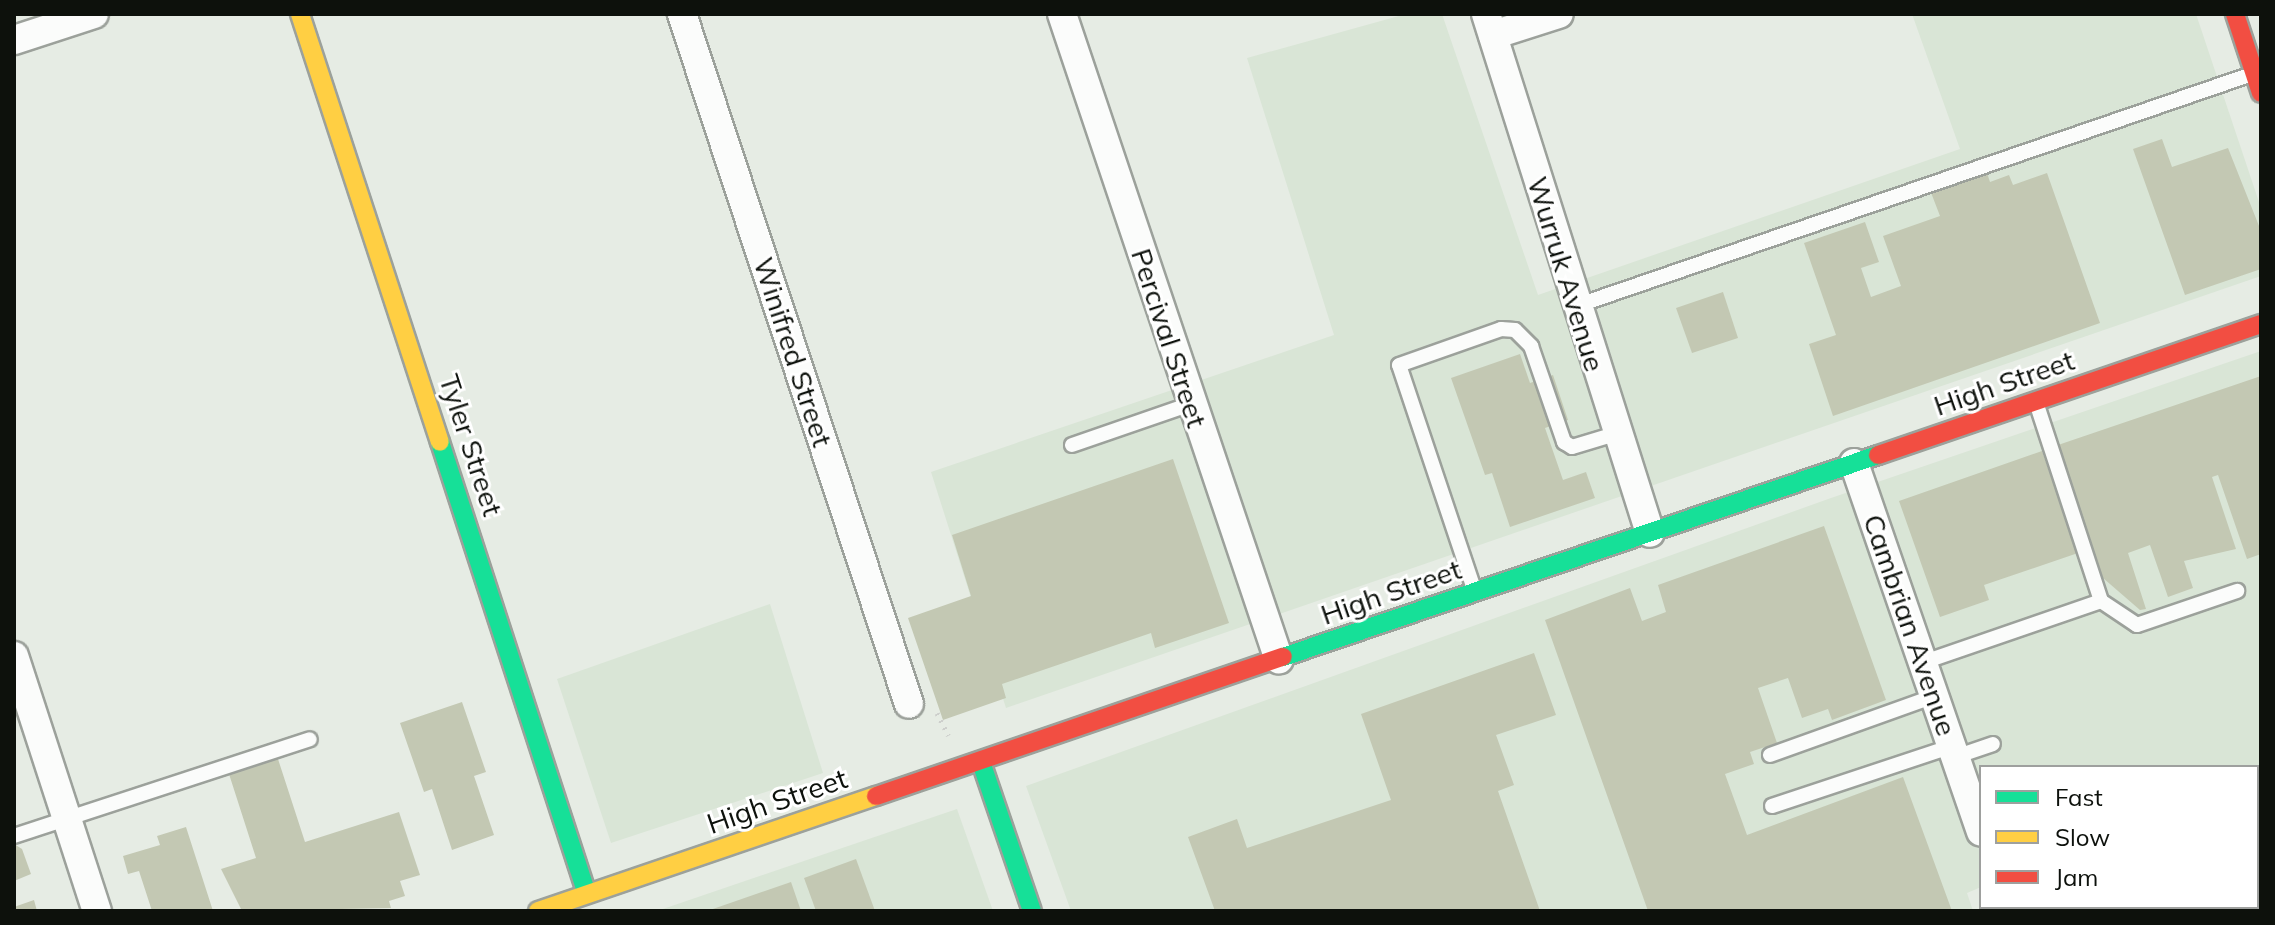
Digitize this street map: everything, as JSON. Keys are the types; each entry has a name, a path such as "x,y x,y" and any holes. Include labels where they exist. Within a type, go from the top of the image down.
{"main road":[{"name":"Tyler Street","path":"300,14 587,894"},
{"path":"2235,14 2261,93"},
{"name":"High Street","path":"538,911 2261,324"},
{"path":"981,762 1032,911"}],"street":[{"path":"14,40 94,14"},
{"name":"Winifred Street","path":"682,14 907,697"},
{"name":"Percival Street","path":"1062,14 1279,660"},
{"path":"1489,25 1559,14"},
{"name":"Wurruk Avenue","path":"1489,25 1615,434 1650,533"},
{"name":"Cambrian Avenue","path":"1854,463 1979,825"},
{"path":"14,656 97,911"}],"lane":[{"path":"1575,306 2254,73"},
{"path":"1475,592 1399,365 1501,329 1515,330 1531,346 1564,442 1572,447 1615,434"},
{"path":"2035,402 2101,601 2137,625 2237,591"},
{"path":"1072,445 1191,404"},
{"path":"1924,662 2101,601"},
{"path":"1770,755 1935,696"},
{"path":"14,836 310,739"},
{"path":"1772,806 1954,751 1993,744"}],"path":[{"path":"907,697 926,684 944,732 981,762"}],"shaded area":[{"path":"1406,14 1442,14 1538,295 1960,149 1912,14 2196,14 2261,208 2261,276 1006,708 931,472 1334,335 1247,58"},
{"path":"2261,351 2261,785 2259,765 1979,765 1979,888 1967,893 1973,911 1071,911 1026,786 1831,498"},
{"path":"770,604 823,773 611,843 557,679"},
{"path":"957,809 993,911 657,911"}],"building":[{"path":"2162,139 2172,167 2228,148 2261,231 2261,269 2185,295 2133,149"},
{"path":"1986,170 1990,182 2009,175 2013,185 2047,173 2100,323 1833,416 1809,344 1836,335 1804,243 1865,222 1879,262 1861,268 1871,297 1901,286 1883,236 1940,216 1930,190"},
{"path":"1723,292 1738,338 1692,353 1676,308"},
{"path":"1520,354 1530,383 1553,375 1568,420 1545,428 1563,480 1586,472 1595,498 1510,527 1492,473 1485,475 1451,378"},
{"path":"2261,376 2261,554 2247,559 2218,475 2212,477 2236,549 2184,561 2193,588 2168,597 2150,545 2128,553 2146,609 2140,610 2103,578 2058,445"},
{"path":"2042,451 2078,553 1984,585 1989,600 1940,617 1899,501"},
{"path":"1173,459 1229,623 1155,648 1151,633 1002,684 1006,698 943,720 908,618 971,596 952,535"},
{"path":"1824,526 1886,700 1832,720 1828,709 1802,718 1788,678 1758,688 1777,743 1750,752 1754,764 1725,774 1747,835 1903,777 1952,911 1648,911 1545,620 1630,588 1642,621 1666,612 1658,585"},
{"path":"1534,653 1556,715 1496,735 1514,785 1498,791 1540,911 1215,911 1188,837 1237,819 1247,848 1391,800 1361,714"},
{"path":"462,702 486,772 474,776 494,835 452,850 432,789 424,792 400,723"},
{"path":"278,759 305,842 399,812 420,875 400,881 405,896 389,901 391,908 242,911 221,869 256,858 229,774"},
{"path":"186,827 213,911 152,911 139,871 128,874 123,856 160,845 157,836"},
{"path":"14,844 22,849 31,874 14,881"},
{"path":"856,859 875,911 816,911 804,878"},
{"path":"791,882 801,911 710,911 710,910"},
{"path":"34,900 37,911 14,911 14,907"}],"traffic: fast":[{"path":"440,442 587,894"},
{"path":"1283,657 1878,455"},
{"path":"981,762 1032,911"}],"traffic: slow":[{"path":"300,14 440,442"},
{"path":"538,911 876,796"}],"traffic: jam":[{"path":"2235,14 2261,93"},
{"path":"1878,455 2261,324"},
{"path":"876,796 1283,657"}]}
